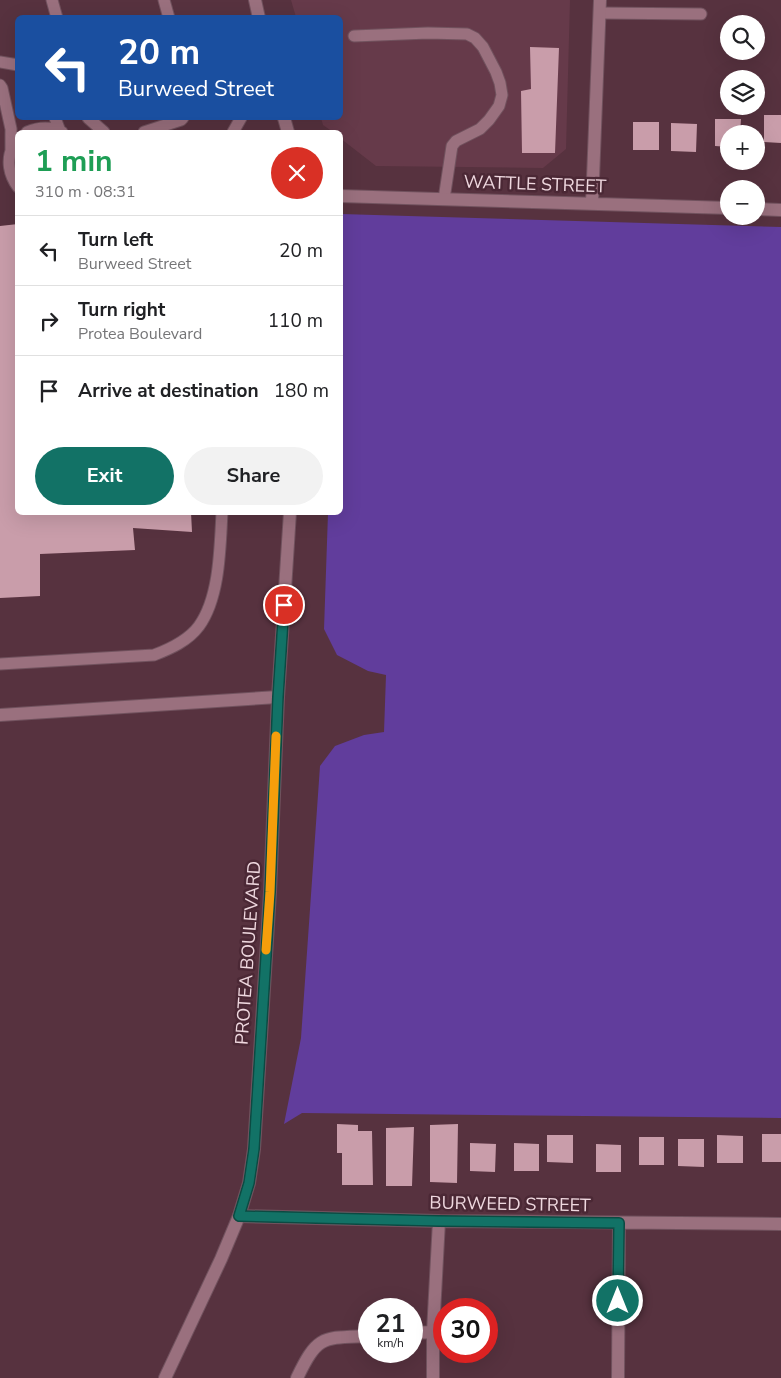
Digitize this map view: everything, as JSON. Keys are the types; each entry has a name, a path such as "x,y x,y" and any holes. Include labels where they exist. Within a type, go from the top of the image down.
{"street":[{"path":"255,0 258,15"},
{"path":"592,204 600,6"},
{"name":"WATTLE STREET","path":"343,196 720,208"},
{"path":"765,209 781,210"},
{"name":"PROTEA BOULEVARD","path":"164,1378 239,1216 249,1183 254,1149 270,892 278,697 290,515"},
{"path":"0,715 278,697"},
{"name":"BURWEED STREET","path":"239,1216 439,1221 781,1224"},
{"path":"435,1298 439,1221"},
{"path":"618,1378 619,1223"},
{"path":"423,1332 433,1332"},
{"path":"296,1378 304,1362 319,1343 340,1336 358,1336"},
{"path":"433,1363 433,1378"}],"lane":[{"path":"52,0 56,15"},
{"path":"164,0 167,15"},
{"path":"600,6 702,14"},
{"path":"354,36 428,33 467,34 475,38 483,47 496,72 502,95 499,106 489,120 480,129 456,141 452,146 444,199"},
{"path":"0,62 15,64"},
{"path":"0,85 11,129 9,163 10,174 15,182"},
{"path":"90,120 102,130"},
{"path":"150,130 181,120"},
{"path":"32,130 37,128 54,130"},
{"path":"11,151 15,145"},
{"path":"0,664 154,655 172,648 198,626 211,599 219,565 222,515"}],"shaded area":[{"path":"291,0 570,0 566,149 543,168 376,166 343,140 343,130 330,130 323,125 322,120 343,120 343,15 295,15"},
{"path":"343,214 781,227 781,1118 302,1113 284,1124 301,1038 320,766 335,746 364,735 384,732 386,675 368,671 337,655 324,629 328,515 343,515"}],"building":[{"path":"530,47 559,48 555,153 522,153 521,91 531,89"},
{"path":"764,115 781,115 781,143 765,142"},
{"path":"715,119 741,119 741,125 720,125 720,146 715,146"},
{"path":"633,122 659,122 659,150 633,150"},
{"path":"671,123 697,124 696,152 671,151"},
{"path":"15,224 15,515 191,515 192,532 133,528 135,550 40,554 40,596 0,598 0,226"},
{"path":"337,1124 358,1125 358,1131 372,1131 373,1185 342,1185 342,1153 337,1153"},
{"path":"458,1124 457,1183 430,1182 430,1125"},
{"path":"414,1127 412,1186 386,1186 386,1128"},
{"path":"762,1134 781,1134 781,1162 762,1162"},
{"path":"547,1135 573,1135 573,1163 547,1162"},
{"path":"717,1135 743,1136 743,1163 717,1163"},
{"path":"639,1137 664,1137 664,1165 639,1165"},
{"path":"678,1139 704,1139 704,1167 678,1166"},
{"path":"470,1143 496,1144 495,1172 470,1171"},
{"path":"514,1143 539,1144 539,1171 514,1171"},
{"path":"596,1144 621,1145 621,1172 596,1172"}],"slow traffic":[{"path":"266,950 276,736"}],"route":[{"path":"284,605 256,1126 249,1183 239,1216 619,1223 618,1301"}]}
